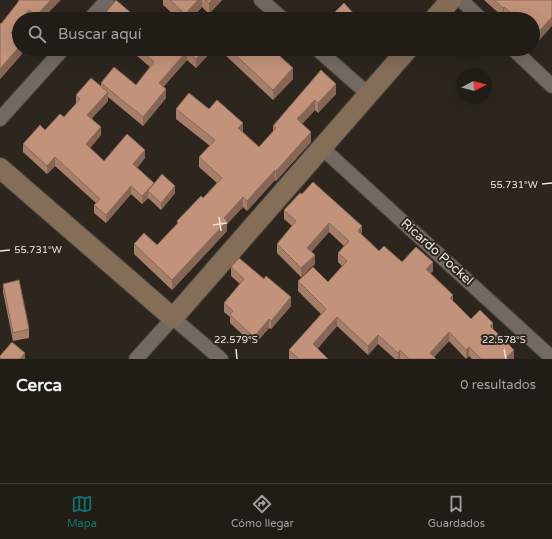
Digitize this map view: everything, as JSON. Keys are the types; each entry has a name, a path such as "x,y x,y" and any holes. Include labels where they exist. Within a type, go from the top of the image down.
{"street":[{"path":"96,12 107,0"},
{"path":"261,0 274,12"},
{"path":"440,12 451,0"},
{"path":"461,0 474,12"},
{"path":"0,119 57,56"},
{"path":"325,56 368,94"},
{"path":"136,359 402,56"},
{"path":"520,56 552,86"},
{"name":"Ricardo Pockel","path":"321,147 552,358"},
{"path":"0,168 221,359"}],"building":[{"path":"18,0 51,0 40,12 31,12 29,10 27,12 12,12 12,55 0,69 0,23 1,24 19,1"},
{"path":"116,0 130,12 106,12"},
{"path":"170,0 198,0 187,12 183,12"},
{"path":"205,0 212,0 209,3"},
{"path":"494,0 552,0 552,17 540,30 540,12 510,12 504,7 503,8"},
{"path":"344,3 352,12 335,12"},
{"path":"148,56 183,56 159,83 166,89 143,117 101,83 114,67 136,85 154,62"},
{"path":"237,56 280,56 293,68 273,90"},
{"path":"321,70 336,84 318,103 315,100 297,119 311,132 247,201 243,197 224,218 227,221 172,280 134,244 144,233 157,245 201,196 203,198 222,178 199,157 215,140 176,109 189,93 209,109 217,100 243,123 238,128 259,147 276,128 273,126"},
{"path":"91,78 108,92 87,115 101,127 86,144 104,161 127,134 145,150 133,164 154,183 142,196 131,186 106,215 94,205 100,199 55,157 47,166 23,144 40,125 45,130 60,114 64,117 80,99 76,95"},
{"path":"162,174 175,186 161,203 148,191"},
{"path":"313,182 362,226 358,231 379,251 384,246 402,262 416,247 433,262 426,269 453,295 450,298 471,319 480,310 493,323 490,326 514,350 505,359 481,359 469,347 466,350 449,332 430,353 436,359 409,359 400,350 398,353 378,335 368,346 337,317 313,344 328,359 299,359 289,350 326,309 298,281 313,267 328,282 347,261 338,253 349,241 329,223 307,248 315,255 301,268 277,244 296,221 284,210"},
{"path":"239,258 264,279 266,276 291,297 271,321 269,319 254,337 230,315 233,311 224,303 244,279 231,267"},
{"path":"19,280 29,329 13,333 3,284"},
{"path":"12,342 25,353 20,359 0,359 0,356"}]}
